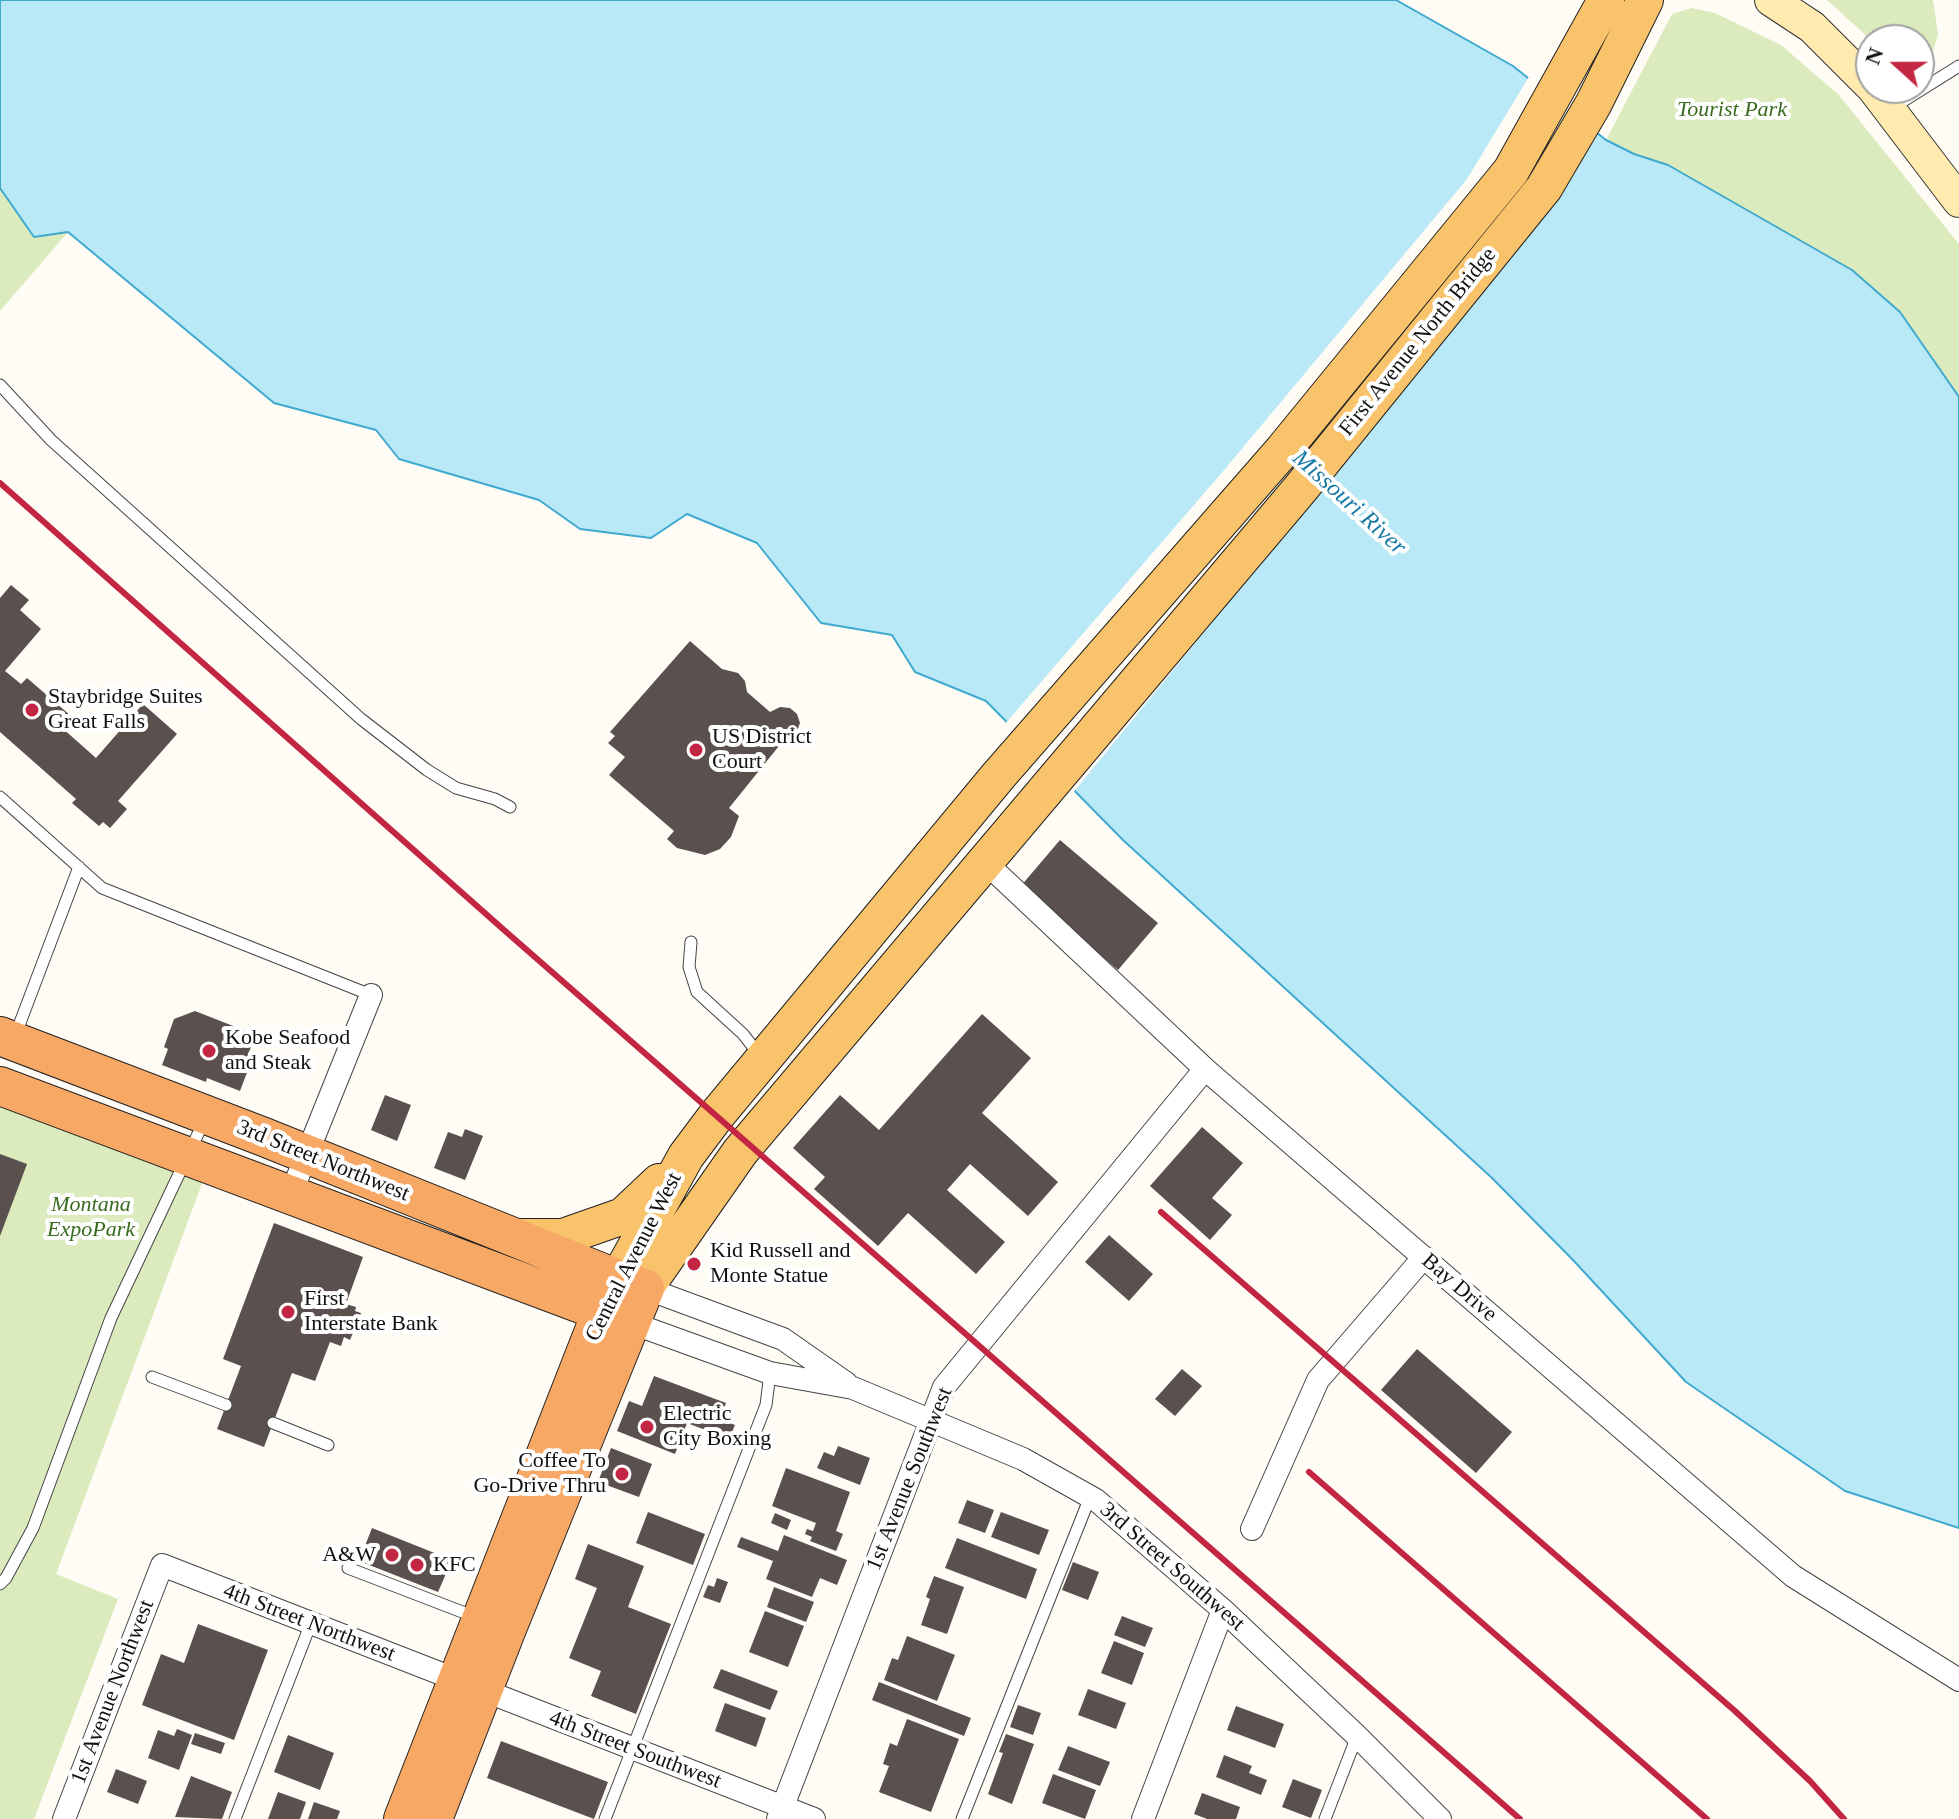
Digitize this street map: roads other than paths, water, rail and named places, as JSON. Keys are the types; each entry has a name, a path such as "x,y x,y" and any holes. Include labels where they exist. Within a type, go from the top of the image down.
{"highway":[{"name":"3rd Street Northwest","path":"7,1038 514,1237 623,1300"},
{"name":"3rd Street Northwest","path":"0,1086 290,1196 623,1300"},
{"name":"Central Avenue West","path":"433,1819 469,1685 480,1619 623,1300"},
{"name":"Central Avenue West","path":"403,1819 469,1685 623,1300"}],"main road":[{"name":"First Avenue North Bridge","path":"999,775 1283,450 1511,171 1606,0"},
{"path":"1771,0 1812,27 1855,71"},
{"name":"First Avenue North Bridge","path":"1034,804 1301,488 1544,188 1594,103 1644,2"},
{"path":"1886,104 1959,201"},
{"name":"Central Avenue West","path":"623,1300 686,1156 999,775"},
{"name":"Central Avenue West","path":"623,1300 740,1152 1034,804"},
{"path":"514,1237 563,1237 623,1216 686,1156"}],"street":[{"name":"Bay Drive","path":"986,863 1205,1069 1793,1576 1959,1680"},
{"path":"290,1196 371,995"},
{"name":"1st Avenue Southwest","path":"780,1813 944,1387 1205,1069"},
{"path":"1252,1529 1318,1380 1424,1257"},
{"name":"3rd Street Southwest","path":"623,1300 770,1373 853,1388 1023,1459 1090,1497 1223,1610 1440,1819"},
{"name":"3rd Street Southwest","path":"623,1300 783,1339 853,1388"},
{"name":"4th Street Northwest","path":"162,1565 469,1685"},
{"name":"1st Avenue Northwest","path":"64,1819 162,1565"},
{"path":"1143,1819 1223,1610"},
{"name":"4th Street Southwest","path":"469,1685 632,1749 780,1813 814,1819"}],"lane":[{"path":"1935,74 1959,66"},
{"path":"0,385 51,440 361,719 427,770 456,788 495,799 510,807"},
{"path":"0,797 102,888 371,995"},
{"path":"7,1038 79,867"},
{"path":"691,942 689,967 697,992 743,1034 762,1060"},
{"path":"0,1584 33,1528 111,1318 207,1115"},
{"path":"605,1819 766,1405 770,1373"},
{"path":"152,1377 226,1405"},
{"path":"273,1423 328,1445"},
{"path":"962,1819 1090,1497"},
{"path":"348,1568 480,1619"},
{"path":"235,1819 311,1623"},
{"path":"1325,1819 1357,1736"}],"water":[{"name":"Missouri River","path":"0,0 1396,0 1513,66 1606,140 1634,154 1668,165 1852,270 1900,312 1959,397 1959,1528 1845,1491 1686,1382 1492,1178 1123,840 986,701 915,672 892,635 821,623 757,543 687,514 651,538 580,529 539,500 399,459 376,430 274,403 68,232 34,237 0,188"}],"railway":[{"path":"0,483 504,930 1520,1819"},
{"path":"1161,1212 1735,1711 1810,1781 1844,1819"},
{"path":"1309,1472 1707,1819"}],"place":[{"name":"Staybridge Suites Great Falls","path":"32,710"},
{"name":"US District Court","path":"696,750"},
{"name":"Kobe Seafood and Steak","path":"209,1051"},
{"name":"Kid Russell and Monte Statue","path":"694,1264"},
{"name":"First Interstate Bank","path":"288,1312"},
{"name":"Electric City Boxing","path":"647,1427"},
{"name":"Coffee To Go-Drive Thru","path":"622,1474"},
{"name":"A&W","path":"392,1555"},
{"name":"KFC","path":"417,1565"}],"park label":[{"name":"Tourist Park","path":"1732,110"},
{"name":"Montana ExpoPark","path":"91,1218"}]}
